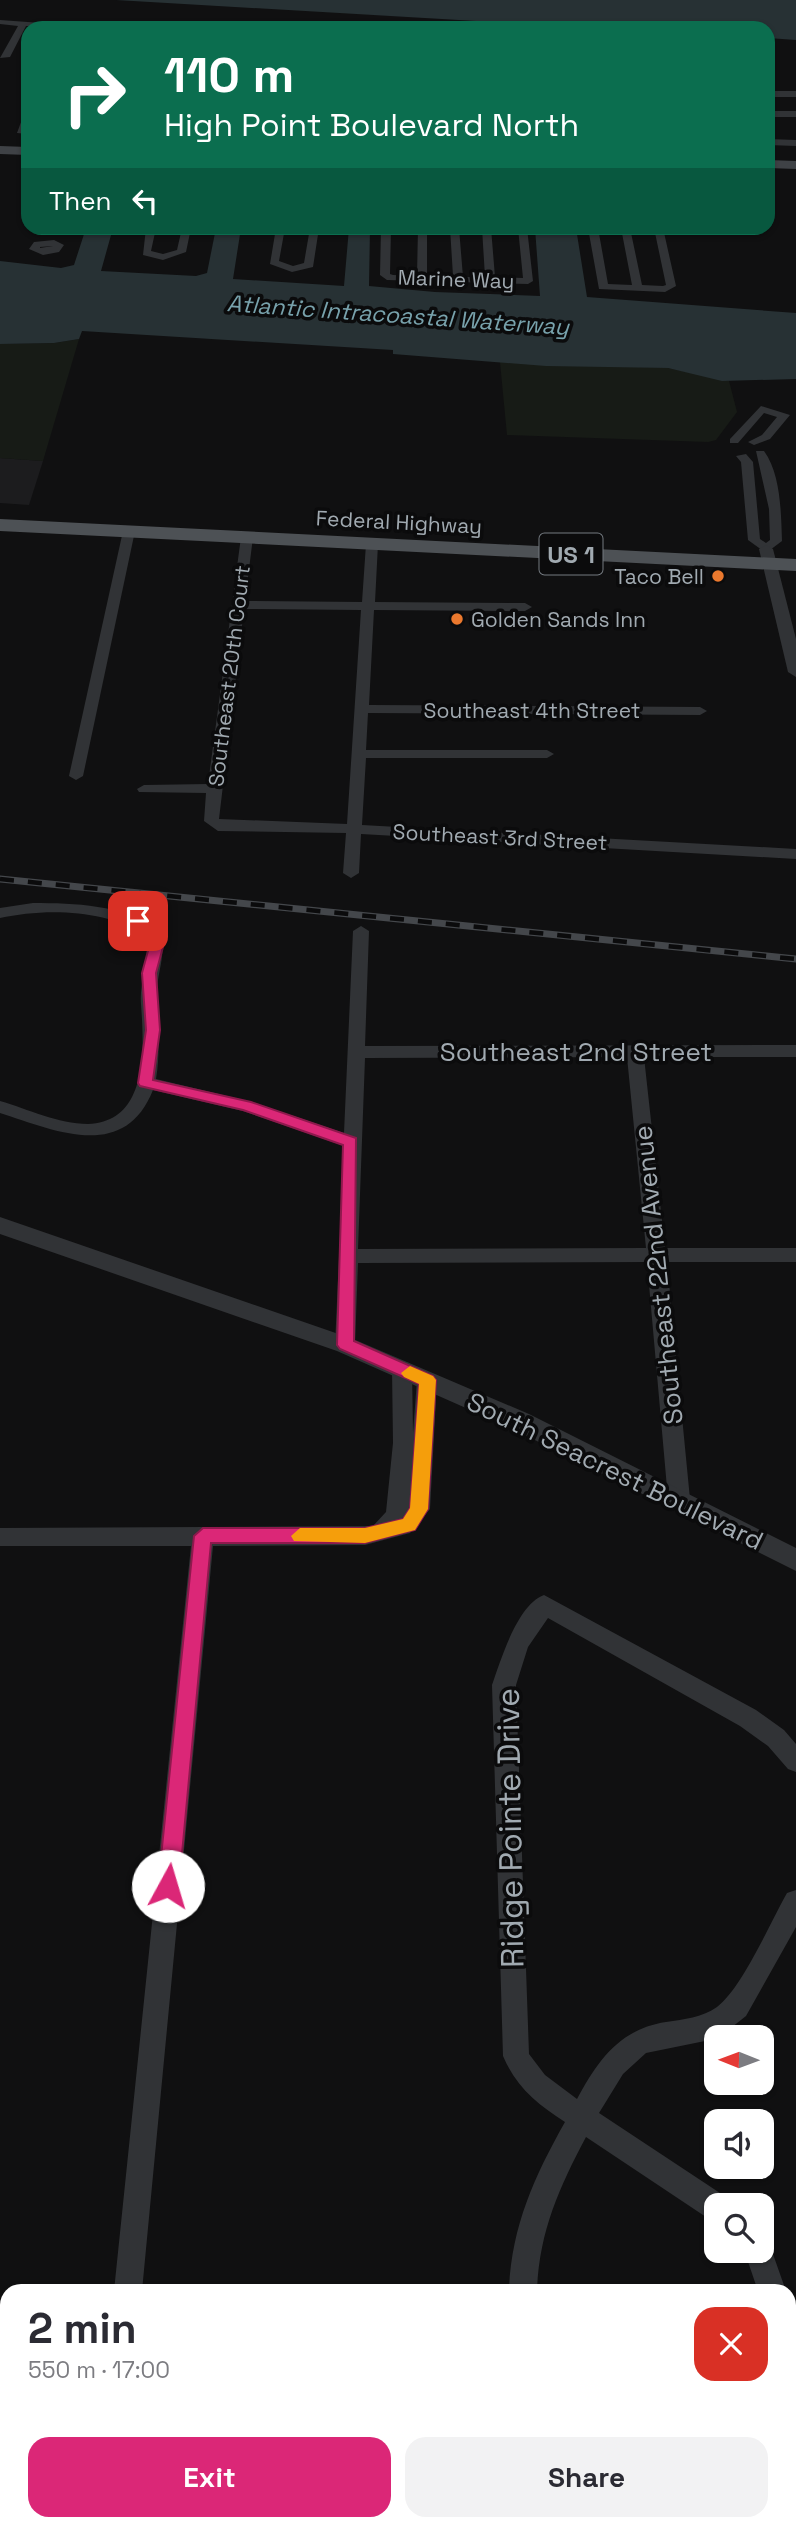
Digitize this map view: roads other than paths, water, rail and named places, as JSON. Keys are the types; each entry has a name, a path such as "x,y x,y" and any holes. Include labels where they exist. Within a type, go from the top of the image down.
{"main road":[{"path":"0,150 21,151"},
{"path":"775,164 796,165"},
{"name":"Federal Highway","path":"0,511 369,537 767,556 796,551"},
{"name":"Federal Highway","path":"0,524 347,542 369,537 515,536 767,556 796,565"}],"street":[{"path":"0,22 21,24"},
{"path":"0,57 7,55 21,28"},
{"path":"775,94 796,94"},
{"path":"775,114 796,114"},
{"path":"775,131 782,131"},
{"path":"775,142 796,143"},
{"path":"54,243 61,235"},
{"path":"150,235 146,253 156,257 172,256 182,250 185,235"},
{"path":"279,235 274,262 286,268 308,267 314,235"},
{"name":"Marine Way","path":"386,235 385,275 397,279 528,281 524,235"},
{"path":"422,279 423,235"},
{"path":"455,235 458,280"},
{"path":"487,235 490,281"},
{"path":"594,235 603,287 665,289 671,286 660,235"},
{"path":"627,235 638,289"},
{"path":"742,456 757,448 784,415 761,409 734,441 728,444 727,449 742,456 747,462 754,540 767,556 796,672"},
{"path":"734,441 757,448 765,460 775,509 776,541 767,556"},
{"path":"76,776 129,531"},
{"name":"Southeast 20th Court","path":"211,815 247,537"},
{"path":"351,873 364,709 369,537"},
{"path":"239,605 525,607"},
{"name":"Southeast 4th Street","path":"364,709 700,711"},
{"path":"360,754 547,754"},
{"path":"144,789 215,788"},
{"name":"Southeast 3rd Street","path":"211,815 212,821 218,826 356,829 796,854"},
{"path":"0,913 28,907 127,918 152,932 156,947 148,983 153,1030 146,1083 139,1108 132,1115 100,1129 72,1128 0,1107"},
{"path":"345,1345 361,931"},
{"name":"Southeast 2nd Street","path":"356,1052 796,1051"},
{"name":"Southeast 22nd Avenue","path":"635,1052 679,1499"},
{"path":"146,1083 246,1106 351,1142"},
{"name":"South Seacrest Boulevard","path":"0,1225 345,1345 520,1421 796,1560"},
{"path":"349,1256 796,1255"},
{"path":"380,1533 396,1515 403,1443 402,1369"},
{"path":"0,1536 380,1533 409,1525 419,1509 427,1380"},
{"path":"129,2284 203,1536"},
{"name":"Ridge Pointe Drive","path":"704,2199 538,2089 524,2075 516,2056 503,1700 507,1671 518,1643 544,1605 748,1718 776,1738 796,1761"},
{"path":"523,2284 523,2256 529,2222 537,2201 614,2064 628,2050 645,2039 705,2028 723,2020 737,2007 796,1902"},
{"path":"762,2263 770,2284"}],"water":[{"path":"116,0 796,0 796,40 775,38 775,21 476,21"},
{"name":"Atlantic Intracoastal Waterway","path":"84,235 111,235 101,271 196,276 207,273 215,235 240,235 233,279 344,286 348,235 370,235 369,286 435,292 540,296 536,235 577,235 587,297 796,313 796,379 722,381 668,368 546,366 393,354 393,350 82,331 79,339 54,343 0,344 0,261 61,268 74,265"}],"railway":[{"path":"0,879 796,959"}],"place":[{"name":"Taco Bell","path":"718,576"},
{"name":"Golden Sands Inn","path":"457,619"}]}
